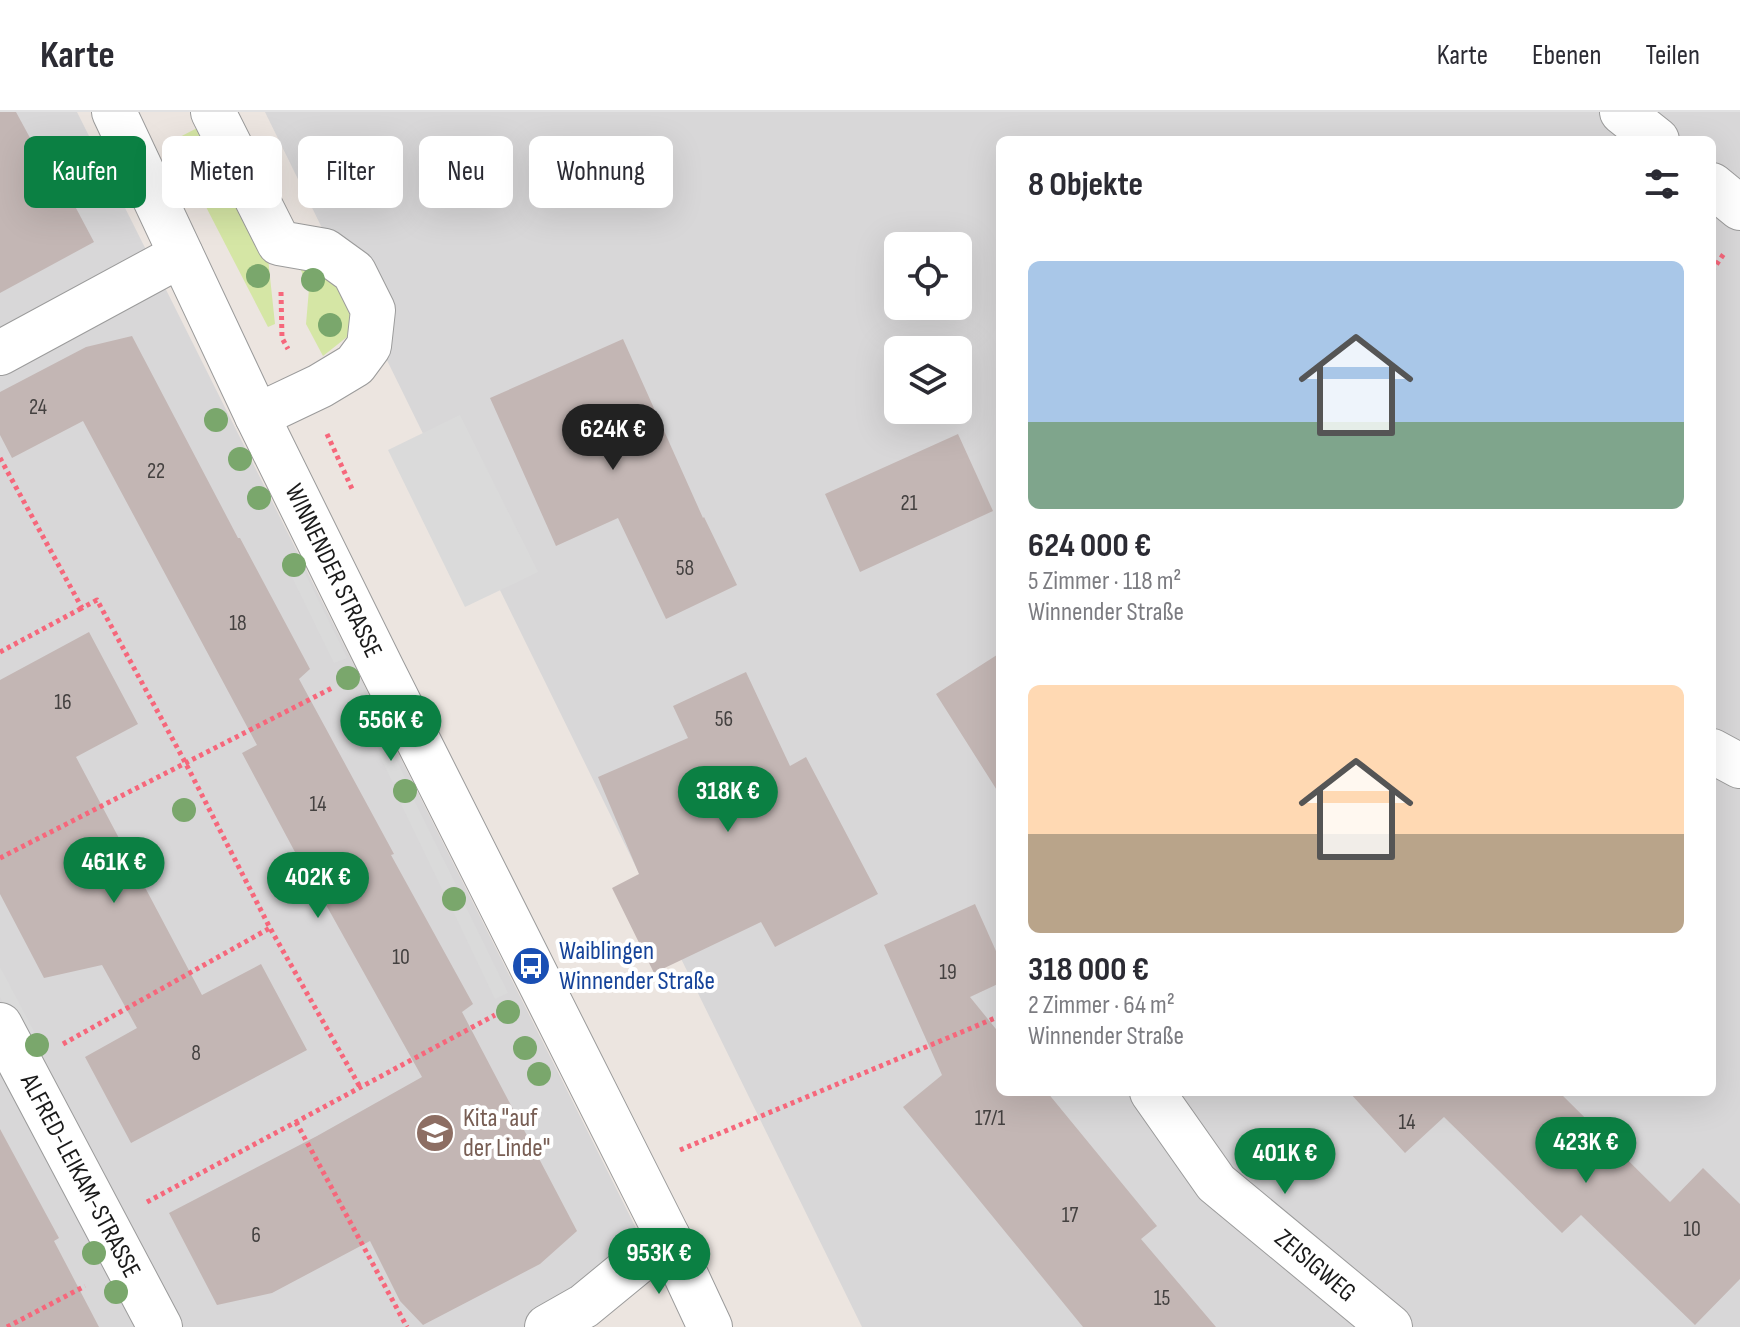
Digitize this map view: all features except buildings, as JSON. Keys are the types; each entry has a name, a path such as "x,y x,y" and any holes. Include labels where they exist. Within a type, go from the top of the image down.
{"street":[{"name":"WINNENDER STRASSE","path":"114,112 257,416 668,1237 710,1327"},
{"path":"213,112 279,243 325,251 354,272 373,310 369,346 355,365 320,386 257,416"},
{"path":"1622,112 1652,136"},
{"path":"1716,188 1740,208"},
{"path":"0,353 181,255"},
{"path":"1716,753 1740,766"},
{"name":"ALFRED-LEIKAM-STRASSE","path":"0,1025 160,1327"},
{"name":"ZEISIGWEG","path":"1155,1096 1216,1183 1390,1327"},
{"path":"547,1327 584,1306 668,1237"}],"path":[{"path":"279,243 282,338 292,358"},
{"path":"0,458 82,608"},
{"path":"0,652 97,600 270,928 360,1087"},
{"path":"0,858 334,687"},
{"path":"55,1048 270,928"},
{"path":"105,1225 495,1015"},
{"path":"674,1152 996,1018"},
{"path":"296,1122 407,1327"},
{"path":"7,1327 93,1282"}],"shaded area":[{"path":"0,112 77,112 89,136 24,136 24,208 125,208 656,1268 550,1327 0,1327"},
{"path":"265,112 1740,112 1740,1327 862,1327 312,208 403,208 403,136 298,136 298,179 282,147 282,136 277,136"},
{"path":"460,415 538,572 465,607 388,450"},
{"path":"304,571 347,658 334,663 292,577"},
{"path":"363,690 405,778 393,783 351,696"},
{"path":"413,798 456,885 443,891 401,804"},
{"path":"465,905 508,993 495,999 453,911"},
{"path":"0,967 38,1039 25,1046 0,997"}],"green space":[{"path":"203,125 208,136 182,136"},
{"path":"207,208 244,208 268,258 275,324 268,327"},
{"path":"300,268 331,268 352,311 347,337 323,356 306,324 309,289"}],"place":[{"name":"Waiblingen Winnender Straße","path":"531,966"},
{"name":"Kita \"auf der Linde\"","path":"435,1133"}]}
